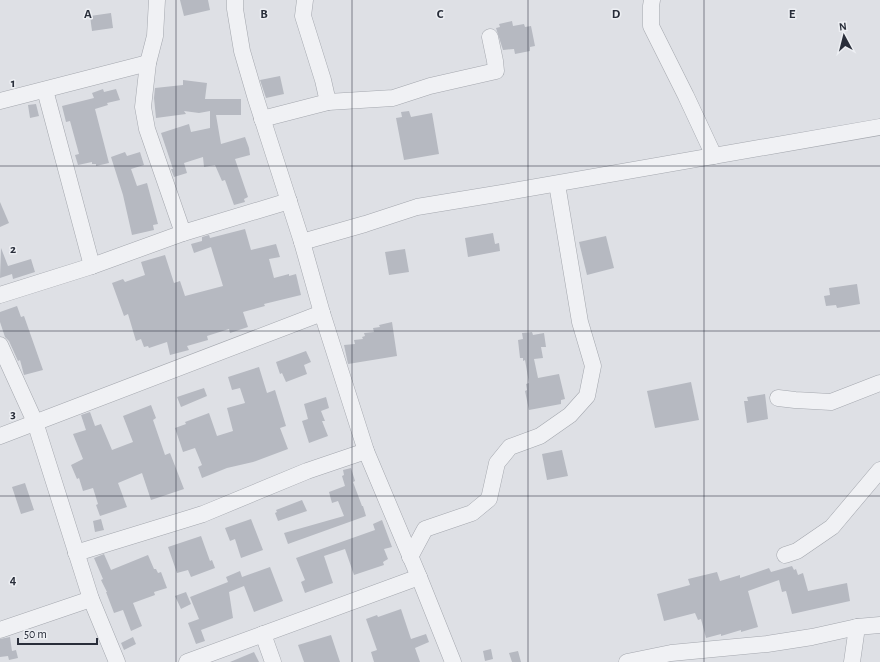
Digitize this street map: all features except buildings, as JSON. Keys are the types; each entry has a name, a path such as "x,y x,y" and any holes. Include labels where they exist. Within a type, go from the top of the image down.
{"street":[{"path":"157,0 155,36 148,63 143,107 147,129 183,232"},
{"path":"235,0 235,9 242,51 262,119 302,242 322,314 366,451 453,662"},
{"path":"305,0 303,16 323,80 328,102"},
{"path":"652,0 651,26 714,156"},
{"path":"262,119 328,102 393,98 430,86 496,71 490,37"},
{"path":"0,101 148,63"},
{"path":"45,90 92,266"},
{"path":"302,242 417,207 880,127"},
{"path":"410,556 425,529 472,513 489,499 497,463 510,447 540,436 570,415 587,396 593,366 580,322 557,184"},
{"path":"0,295 92,266 183,232 289,201"},
{"path":"0,436 322,314"},
{"path":"0,345 35,422 91,599 117,662"},
{"path":"778,398 831,402 880,383"},
{"path":"76,553 203,514 308,471 366,451"},
{"path":"785,554 796,551 832,527 880,470"},
{"path":"187,662 419,577"},
{"path":"0,630 91,599"},
{"path":"627,662 671,653 767,644 812,637 857,627 880,625"},
{"path":"852,662 857,627"},
{"path":"263,634 273,662"}]}
